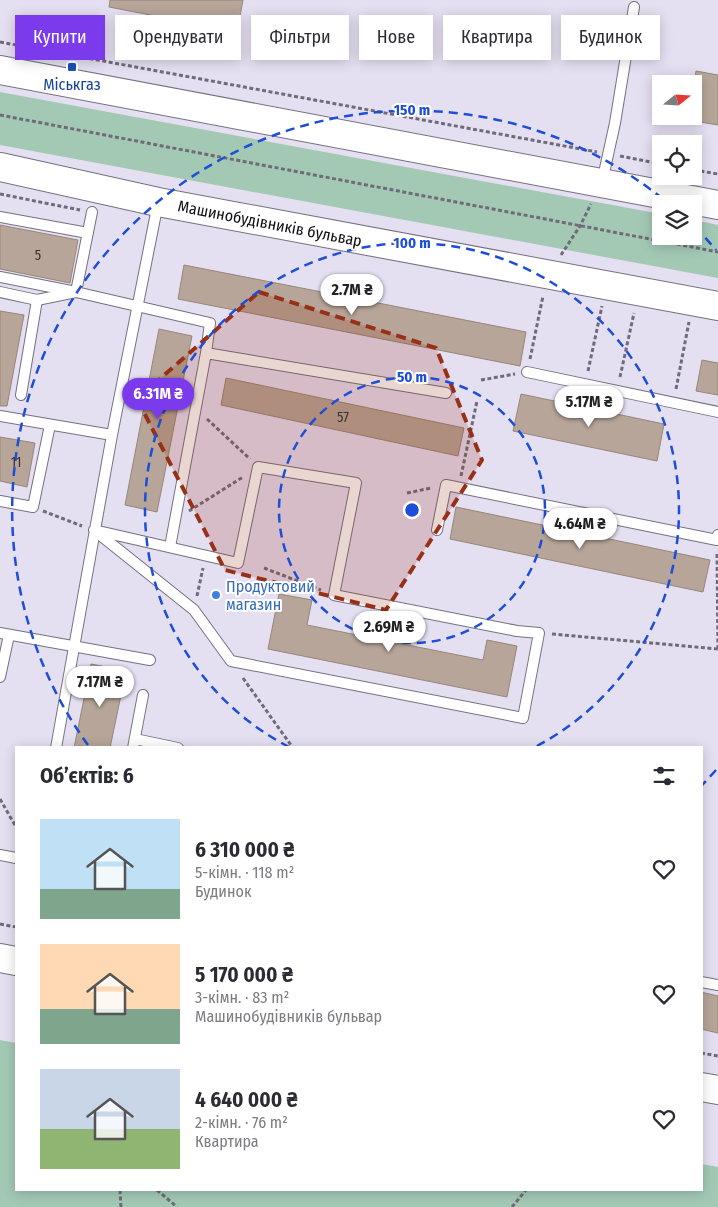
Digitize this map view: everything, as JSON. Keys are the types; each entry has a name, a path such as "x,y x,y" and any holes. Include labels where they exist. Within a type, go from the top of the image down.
{"street":[{"path":"0,70 718,205"},
{"name":"Машинобудівників бульвар","path":"0,167 158,202 718,306"},
{"path":"0,958 15,961"},
{"path":"703,1087 718,1090"}],"lane":[{"path":"602,184 609,154 634,7"},
{"path":"56,746 94,530 158,202"},
{"path":"76,292 92,212"},
{"path":"0,216 88,233"},
{"path":"0,277 137,305 210,323 170,547"},
{"path":"0,292 38,300 76,292"},
{"path":"21,395 38,300"},
{"path":"206,352 446,393"},
{"path":"527,372 718,412"},
{"path":"0,416 112,435"},
{"path":"0,501 33,507 50,426"},
{"path":"258,467 356,484 334,595 517,631 539,633 523,718 231,661 194,610 94,530 238,563 258,467"},
{"path":"437,530 446,485 717,538"},
{"path":"0,677 4,634 150,660"},
{"path":"143,695 134,743 160,746"},
{"path":"0,855 15,858"},
{"path":"703,982 718,985"}],"path":[{"path":"0,42 652,162"},
{"path":"0,115 718,252"},
{"path":"702,171 718,174"},
{"path":"481,380 527,372 548,275 580,226 602,184"},
{"path":"585,384 602,304"},
{"path":"617,390 634,310"},
{"path":"673,402 690,320"},
{"path":"459,487 477,401"},
{"path":"175,520 258,467 196,408"},
{"path":"407,493 446,485"},
{"path":"33,507 94,530"},
{"path":"539,633 718,650 717,538"},
{"path":"194,610 206,555"},
{"path":"264,568 334,595"},
{"path":"231,661 293,746"},
{"path":"0,799 15,825"},
{"path":"0,924 15,927"},
{"path":"703,1053 718,1056"},
{"path":"120,1191 121,1207"},
{"path":"158,1191 177,1207"},
{"path":"512,1207 525,1191"}],"highlighted area":[{"path":"259,292 436,348 482,460 386,610 225,570 137,399"}],"green space":[{"path":"0,92 652,212 652,245 702,245 702,222 718,225 718,278 0,145"},
{"path":"0,1040 15,1043 15,1191 703,1191 703,1164 718,1167 718,1207 0,1207"}],"building":[{"path":"110,0 243,0 240,15 150,15 109,7"},
{"path":"696,71 718,75 718,125 702,122 702,75 695,75"},
{"path":"0,225 78,240 70,283 0,269"},
{"path":"184,265 526,332 520,366 178,299"},
{"path":"0,311 24,315 7,406 0,406"},
{"path":"159,329 192,336 157,512 125,505"},
{"path":"702,360 718,363 718,395 696,391"},
{"path":"226,378 464,428 458,456 221,405"},
{"path":"521,394 664,424 657,461 513,431"},
{"path":"0,437 35,443 27,487 0,481"},
{"path":"456,507 710,560 703,592 450,539"},
{"path":"279,594 312,600 307,625 483,660 487,640 517,646 507,697 268,649"},
{"path":"91,664 126,671 110,746 74,746"},
{"path":"703,992 718,996 718,1033 703,1029"}],"place":[{"name":"Міськгаз","path":"72,67"},
{"name":"Продуктовий магазин","path":"216,595"}]}
